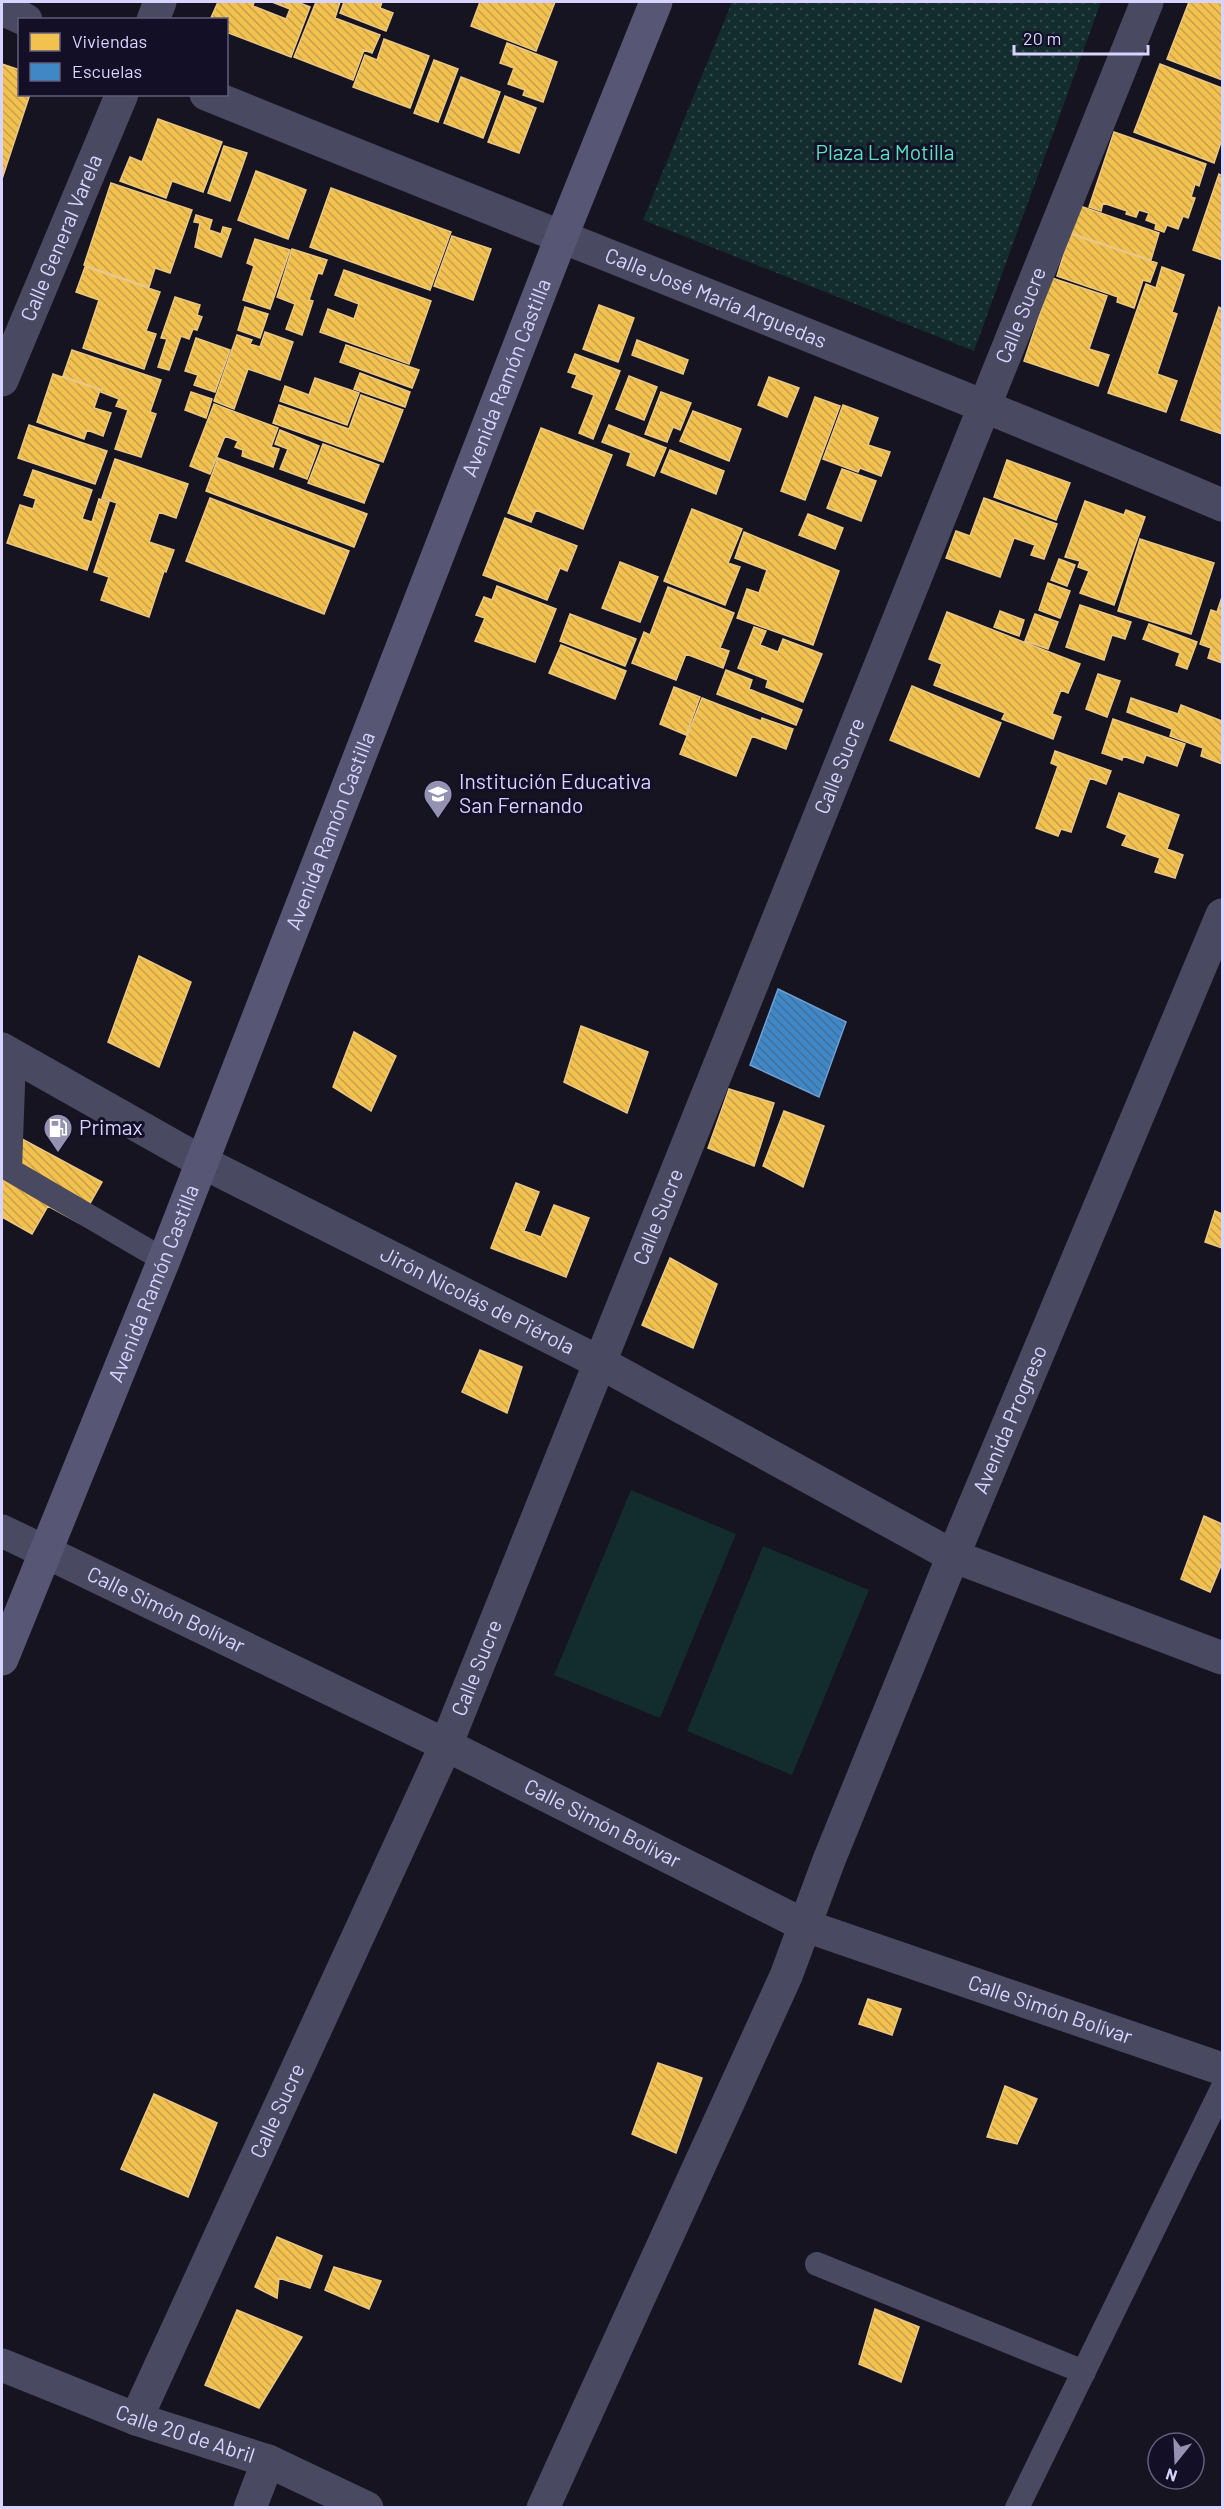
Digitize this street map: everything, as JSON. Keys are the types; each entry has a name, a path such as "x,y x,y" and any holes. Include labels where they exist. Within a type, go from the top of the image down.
{"main road":[{"name":"Avenida Ramón Castilla","path":"2,1659 164,1260 561,238 656,2"}],"street":[{"path":"154,18 160,2"},
{"name":"Calle Sucre","path":"136,2419 446,1745 1147,2"},
{"path":"2,9 22,18"},
{"name":"Calle General Varela","path":"2,380 121,96"},
{"name":"Calle José María Arguedas","path":"211,96 561,238 986,406 1222,505"},
{"name":"Avenida Progreso","path":"543,2508 786,1976 829,1860 953,1556 1222,915"},
{"name":"Jirón Nicolás de Piérola","path":"8,1053 202,1162 599,1362 953,1556 1222,1658"},
{"name":"Calle Simón Bolívar","path":"2,1531 446,1745 806,1926 1222,2069"},
{"name":"Calle 20 de Abril","path":"2,2365 136,2419 268,2462 367,2508"},
{"path":"250,2508 268,2462"}],"lane":[{"path":"8,1053 10,1170 164,1260"},
{"path":"1017,2508 1222,2090"},
{"path":"817,2264 1084,2372"}],"green space":[{"name":"Plaza La Motilla","path":"732,2 1101,2 974,351 643,220"},
{"path":"631,1490 736,1534 660,1718 554,1675"},
{"path":"763,1546 869,1590 792,1775 687,1731"}],"building: Viviendas":[{"path":"218,2 254,2 253,6 286,19 290,9 272,2 300,2 310,7 291,57 228,33 228,18 211,18"},
{"path":"316,2 340,2 335,18 380,35 372,53 364,50 353,80 294,57"},
{"path":"344,2 382,2 380,8 393,13 386,31 340,13"},
{"path":"480,2 555,2 536,51 471,26"},
{"path":"1189,2 1222,4 1222,80 1167,59"},
{"path":"384,39 429,56 410,108 353,87 365,55 377,60"},
{"path":"507,43 557,62 543,102 523,95 525,90 508,84 514,68 500,63"},
{"path":"434,60 458,69 438,122 414,113"},
{"path":"2,64 18,69 18,96 29,96 2,179"},
{"path":"1160,64 1222,88 1222,139 1214,163 1134,132"},
{"path":"461,77 500,92 483,138 444,123"},
{"path":"505,96 536,108 519,153 488,142"},
{"path":"158,119 222,142 203,192 172,181 166,198 120,181 130,157 142,162"},
{"path":"1114,132 1206,164 1199,186 1195,184 1191,197 1195,198 1188,218 1183,216 1178,229 1167,225 1164,232 1155,229 1156,224 1146,220 1149,213 1139,210 1136,217 1126,214 1127,211 1103,203 1101,211 1089,207"},
{"path":"224,146 247,153 230,201 208,193"},
{"path":"256,171 306,190 288,239 238,220"},
{"path":"1219,174 1222,176 1222,260 1193,250"},
{"path":"111,183 192,210 170,273 155,268 149,287 84,265"},
{"path":"331,188 451,232 430,290 310,247"},
{"path":"1080,206 1159,233 1151,260 1071,233"},
{"path":"196,215 212,220 209,230 221,234 223,227 231,229 221,257 195,247 200,223 194,222"},
{"path":"1070,234 1157,263 1150,282 1143,280 1134,308 1117,302 1118,297 1057,276"},
{"path":"452,236 491,249 473,300 434,286"},
{"path":"255,239 290,250 270,309 243,300 254,266 247,263"},
{"path":"292,249 327,260 322,274 318,273 309,300 313,301 302,335 286,329 295,304 277,297"},
{"path":"85,267 160,292 146,331 156,334 144,369 83,348 99,300 76,292"},
{"path":"1162,267 1184,275 1172,312 1177,314 1157,374 1177,381 1166,412 1108,393 1146,284 1156,288"},
{"path":"344,270 431,301 409,364 320,332 328,309 354,319 359,304 335,295"},
{"path":"1052,278 1107,296 1089,349 1109,355 1098,386 1024,361"},
{"path":"175,297 200,305 197,315 202,317 197,330 193,329 189,339 181,336 169,370 158,367 167,339 161,338"},
{"path":"599,305 634,318 618,362 583,349"},
{"path":"245,307 268,314 260,338 238,330"},
{"path":"1219,307 1222,309 1222,434 1181,420"},
{"path":"265,332 293,342 280,380 248,369 234,409 214,401 237,335 252,340 250,344 260,347"},
{"path":"196,338 230,350 215,392 194,385 198,375 185,371"},
{"path":"637,340 688,360 683,374 632,355"},
{"path":"346,345 419,370 412,388 340,362"},
{"path":"72,350 161,380 150,412 156,414 141,457 115,449 128,410 116,406 119,399 101,392 102,390 63,376"},
{"path":"575,354 620,371 593,439 579,433 594,395 572,387 577,375 568,372"},
{"path":"360,373 410,392 405,407 354,389"},
{"path":"53,374 100,390 94,408 111,413 103,436 87,430 84,439 37,422"},
{"path":"629,376 657,387 644,420 616,409"},
{"path":"769,377 799,388 787,417 758,405"},
{"path":"315,378 359,393 347,425 280,401 285,386 309,395"},
{"path":"191,392 212,399 206,418 185,410"},
{"path":"661,392 691,403 680,430 673,427 667,442 645,434"},
{"path":"361,395 403,410 383,462 273,423 279,405 349,429"},
{"path":"815,397 840,406 805,500 781,491"},
{"path":"214,404 278,428 271,447 279,449 273,467 242,456 243,450 235,447 238,441 225,436 210,474 190,466"},
{"path":"843,405 878,418 868,445 890,452 881,476 860,468 858,472 823,459"},
{"path":"693,411 741,429 729,461 680,441"},
{"path":"29,425 107,451 95,484 18,458"},
{"path":"609,425 666,448 654,476 627,465 631,453 602,442"},
{"path":"541,428 612,455 583,529 536,510 531,522 508,513"},
{"path":"280,430 319,446 307,479 280,469 288,449 275,444"},
{"path":"323,444 379,465 364,503 308,483"},
{"path":"670,450 724,471 716,494 661,472"},
{"path":"218,458 367,514 354,547 206,491"},
{"path":"115,459 188,484 176,518 159,512 149,542 174,550 166,572 164,571 149,617 101,600 109,577 94,572 117,503 102,498"},
{"path":"1007,460 1070,483 1056,520 994,497"},
{"path":"842,469 876,481 861,521 827,508"},
{"path":"33,470 92,490 82,519 92,522 99,499 109,502 87,570 7,543 20,505 33,509 36,499 24,495"},
{"path":"210,498 349,551 324,614 186,561"},
{"path":"984,498 1057,524 1044,559 1031,555 1035,545 1014,538 1000,577 946,558 956,531 970,536"},
{"path":"1085,501 1124,515 1126,510 1145,517 1114,605 1080,593 1089,571 1078,567 1080,561 1065,557"},
{"path":"692,509 742,529 728,563 740,567 725,605 664,581"},
{"path":"808,514 843,528 835,549 799,535"},
{"path":"505,518 577,546 567,571 560,568 547,600 483,575"},
{"path":"744,532 839,571 813,645 737,618 747,589 759,593 767,570 735,558"},
{"path":"1140,539 1214,563 1191,634 1118,611"},
{"path":"1059,559 1075,565 1067,586 1051,580"},
{"path":"620,562 658,577 640,622 602,608"},
{"path":"1048,583 1070,591 1060,618 1039,610"},
{"path":"497,586 556,609 535,662 475,641 485,618 476,615 484,597 492,600"},
{"path":"668,587 734,613 720,648 729,651 723,668 686,654 676,680 632,663 644,632 650,635"},
{"path":"1222,597 1222,663 1208,658 1211,648 1200,644 1211,610 1217,612"},
{"path":"1080,605 1131,622 1125,639 1112,635 1104,660 1066,647"},
{"path":"1000,611 1024,620 1019,636 994,627"},
{"path":"947,612 1080,664 1068,693 1061,690 1052,714 1061,717 1053,739 1002,719 1005,713 934,685 942,664 929,659"},
{"path":"570,614 636,639 625,666 560,641"},
{"path":"1035,614 1058,622 1048,649 1025,641"},
{"path":"1149,624 1197,642 1187,669 1176,665 1180,653 1143,639"},
{"path":"754,627 766,631 760,645 778,652 783,639 822,654 803,702 766,687 768,680 738,668"},
{"path":"561,645 626,671 615,699 549,673"},
{"path":"726,670 752,680 749,689 802,710 796,725 717,694"},
{"path":"1098,674 1120,681 1107,717 1086,709"},
{"path":"912,686 1001,723 979,777 890,740"},
{"path":"674,687 700,697 686,735 660,724"},
{"path":"702,698 761,721 762,718 793,729 786,749 752,736 736,776 680,754"},
{"path":"1131,698 1178,714 1181,705 1222,721 1222,764 1201,756 1203,748 1170,736 1172,729 1127,712"},
{"path":"1113,719 1185,744 1177,766 1146,755 1143,763 1123,756 1122,760 1102,753"},
{"path":"1055,751 1111,771 1106,784 1090,778 1071,832 1061,829 1058,836 1036,828 1058,766 1051,763"},
{"path":"1119,793 1179,815 1167,849 1183,855 1175,878 1155,872 1160,858 1122,845 1127,835 1107,827"},
{"path":"139,956 191,982 159,1067 108,1042"},
{"path":"581,1026 648,1052 627,1113 564,1082"},
{"path":"354,1032 396,1056 371,1111 333,1087"},
{"path":"729,1089 774,1103 754,1166 708,1148"},
{"path":"784,1111 824,1126 803,1187 763,1166"},
{"path":"9,1132 102,1182 79,1223 48,1206 32,1234 2,1217 4,1183 2,1182 2,1145"},
{"path":"516,1183 539,1192 524,1231 541,1237 554,1205 589,1218 566,1277 491,1248"},
{"path":"1215,1211 1222,1214 1222,1248 1205,1242"},
{"path":"670,1258 717,1284 693,1348 642,1325"},
{"path":"480,1350 522,1367 507,1413 462,1392"},
{"path":"1204,1516 1222,1524 1222,1563 1210,1592 1181,1579"},
{"path":"868,1999 901,2009 892,2035 859,2024"},
{"path":"658,2063 702,2078 676,2153 632,2134"},
{"path":"1005,2086 1037,2099 1017,2144 987,2137"},
{"path":"154,2094 217,2123 188,2197 121,2169"},
{"path":"277,2237 322,2256 310,2288 279,2278 277,2298 255,2287"},
{"path":"334,2267 381,2281 369,2309 325,2290"},
{"path":"875,2309 919,2327 901,2382 859,2364"},
{"path":"237,2310 302,2337 259,2408 205,2385"}],"building: Escuelas":[{"path":"778,989 846,1022 819,1097 750,1065"}],"place":[{"name":"Institución Educativa San Fernando","path":"438,820"},
{"name":"Primax","path":"58,1154"}]}
